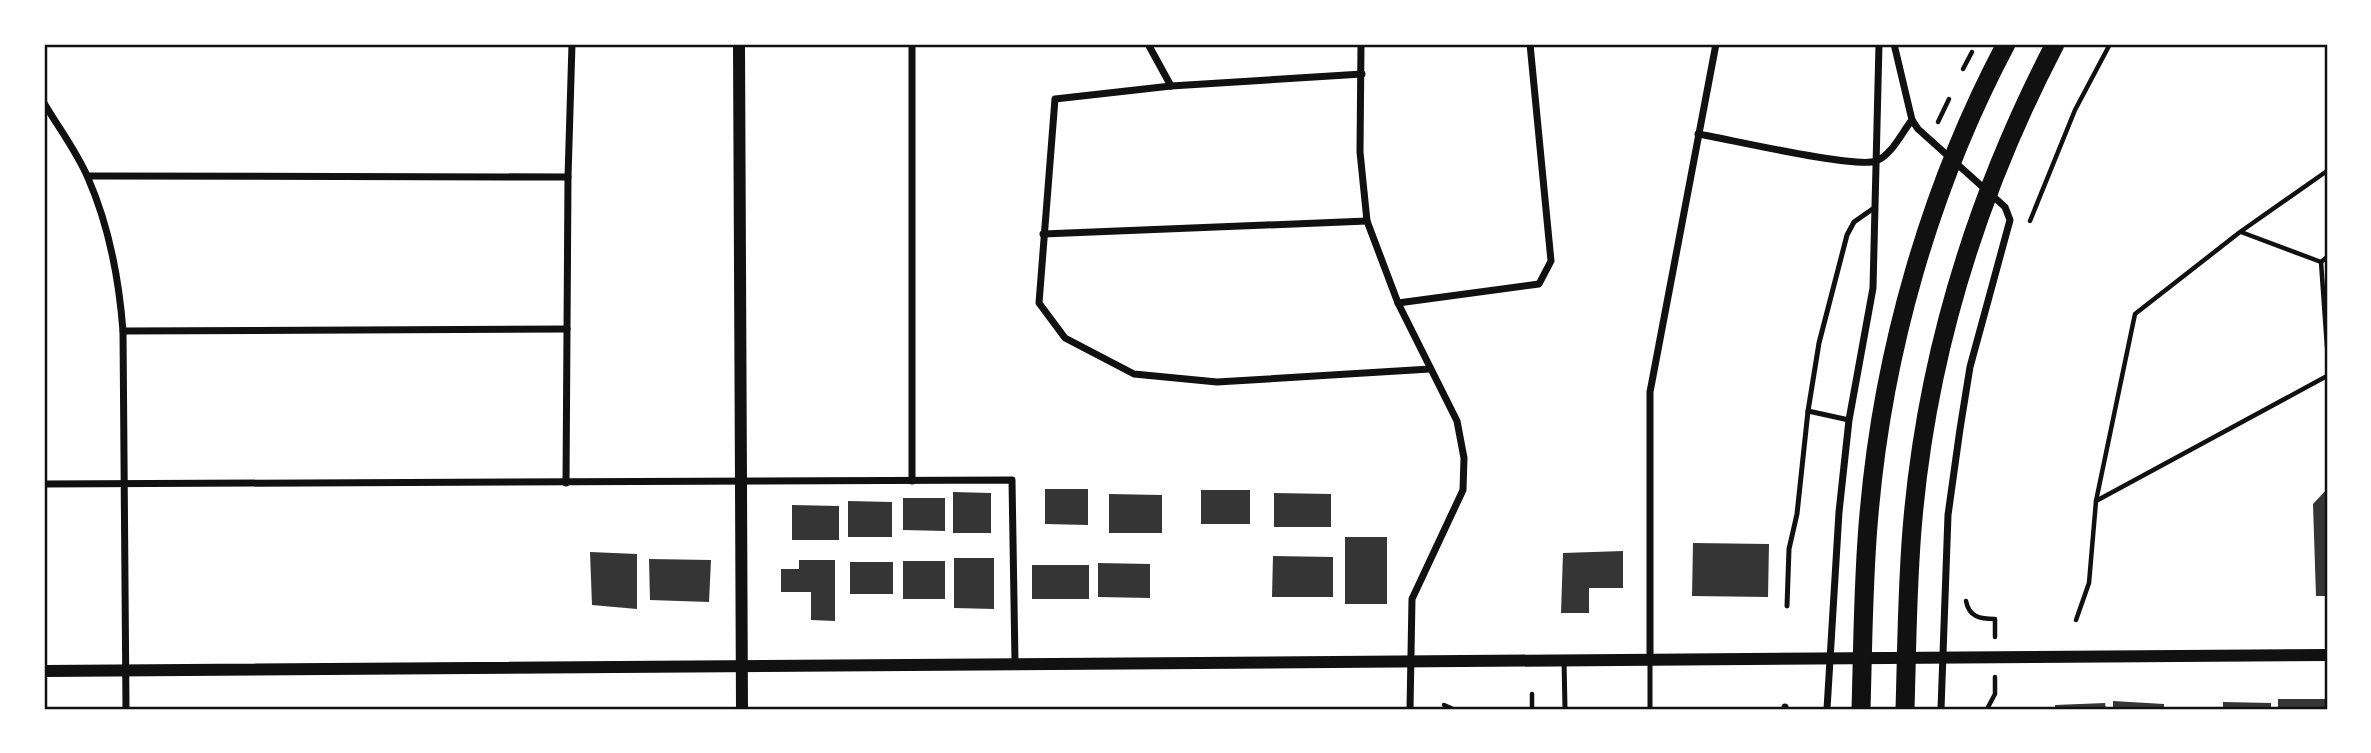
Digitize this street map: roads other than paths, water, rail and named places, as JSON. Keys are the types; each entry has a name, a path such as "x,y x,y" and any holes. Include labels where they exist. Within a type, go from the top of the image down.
{"highway":[{"path":"1861,709 1869,513 1892,364 1936,204 1965,129 2006,44"},
{"path":"1905,709 1913,518 1935,372 1977,221 2004,150 2055,44"}],"street":[{"path":"566,484 568,177 572,44"},
{"path":"740,44 742,709"},
{"path":"912,44 912,481"},
{"path":"1148,44 1171,86"},
{"path":"1361,44 1360,152 1367,221 1398,303 1457,421 1464,458 1463,490 1412,599 1410,709"},
{"path":"1398,303 1539,284 1551,261 1530,44"},
{"path":"1650,658 1650,392 1716,44"},
{"path":"1827,709 1828,657 1849,420 1873,288 1879,44"},
{"path":"1894,44 1912,120 1934,145 2005,207 2010,226 1970,367 1950,502 1941,709"},
{"path":"1362,74 1171,86 1055,99 1040,303 1065,338 1134,374 1217,382 1430,369"},
{"path":"44,103 88,176 106,229 120,288 123,331 126,709"},
{"path":"1698,134 1849,162 1875,162 1887,154 1912,120"},
{"path":"88,176 568,177"},
{"path":"1043,234 1367,221"},
{"path":"123,331 567,329"},
{"path":"44,484 1012,481 1015,662"},
{"path":"44,671 1015,662 2327,655"}],"lane":[{"path":"1787,606 1789,549 1797,514 1808,411 1819,343 1847,235 1854,222 1874,208"},
{"path":"1808,411 1849,420"},
{"path":"1650,658 1650,709"},
{"path":"1564,659 1565,709"}]}
